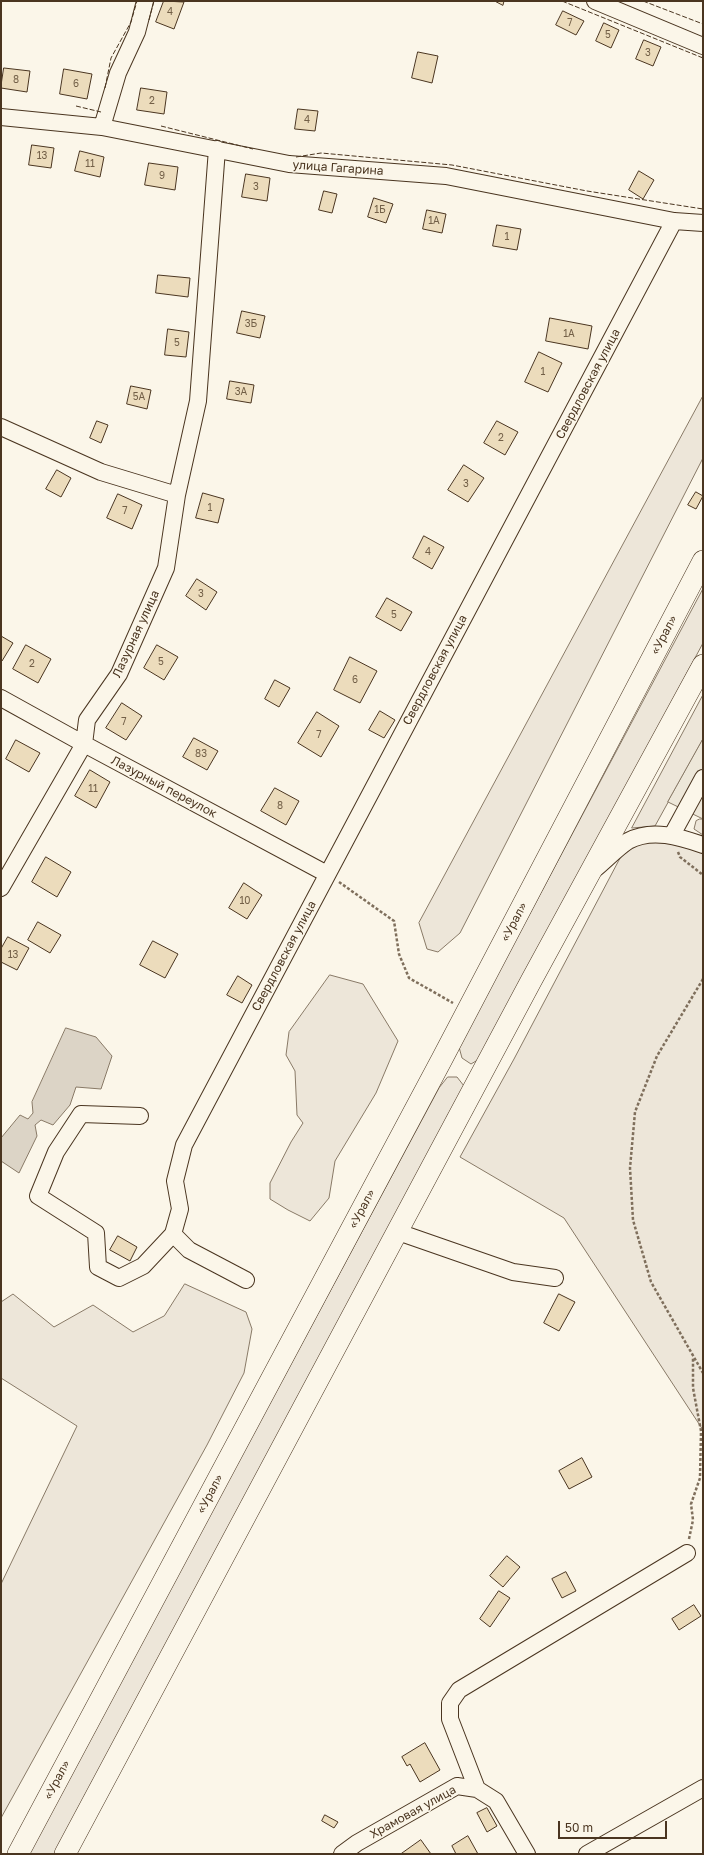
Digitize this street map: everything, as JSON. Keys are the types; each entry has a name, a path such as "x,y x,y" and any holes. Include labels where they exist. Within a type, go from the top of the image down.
{"main road":[{"name":"«Урал»","path":"18,1854 467,1011 703,561"},
{"path":"65,1854 703,665"}],"street":[{"path":"102,127 118,73 137,32 146,1"},
{"path":"595,1 703,46"},
{"name":"улица Гагарина","path":"1,117 102,127 289,164 446,176 674,221"},
{"name":"Лазурная улица","path":"1,888 84,744 87,720 119,674 166,568 177,495 198,401 217,150"},
{"path":"674,221 703,223"},
{"name":"Свердловская улица","path":"172,1234 180,1209 175,1181 184,1145 674,221"},
{"path":"1,427 101,472 177,495"},
{"name":"Лазурный переулок","path":"1,698 327,874"},
{"path":"672,835 703,778"},
{"path":"591,873 628,841 644,836 672,835 703,845"},
{"path":"140,1116 82,1114 56,1152 38,1196 96,1233 98,1267 119,1278 143,1266 172,1234 189,1250 246,1280"},
{"path":"398,1232 513,1272 555,1278"},
{"path":"477,1789 450,1719 450,1704 459,1690 687,1553"},
{"name":"Храмовая улица","path":"342,1854 357,1843 457,1786 477,1789 496,1801 527,1854"},
{"path":"587,1854 703,1788"}],"path":[{"path":"672,835 680,857 703,876"},
{"path":"327,874 394,922 399,954 409,978 467,1011"},
{"path":"703,979 657,1056 635,1112 630,1168 633,1220 652,1282 703,1373"},
{"path":"687,1553 693,1520 691,1504 700,1478 701,1431 693,1388 693,1356"}],"shaded area":[{"path":"703,396 703,458 460,933 438,952 427,949 419,923"},
{"path":"703,589 703,643 481,1058 471,1064 462,1058 459,1047"},
{"path":"703,695 703,739 655,826 632,828"},
{"path":"703,739 703,819 668,802"},
{"path":"703,819 703,835 694,829 696,821"},
{"path":"643,841 664,841 703,853 703,1430 564,1218 460,1157 514,1059 619,860 627,848"},
{"path":"330,975 363,984 398,1041 376,1093 335,1161 329,1198 310,1221 270,1199 270,1183 291,1142 303,1123 297,1115 295,1071 286,1055 289,1032"},
{"path":"66,1028 96,1037 112,1056 101,1089 76,1087 70,1105 53,1125 41,1120 35,1125 37,1136 19,1173 1,1161 1,1138 20,1115 28,1119 33,1113 32,1102"},
{"path":"448,1077 457,1077 464,1086 459,1100 54,1854 28,1854 439,1088"},
{"path":"185,1284 246,1312 252,1329 244,1373 207,1445 1,1818 1,1584 77,1426 1,1378 1,1302 13,1294 54,1327 93,1305 133,1332 164,1316"}],"building":[{"path":"164,1 184,2 174,29 156,22"},
{"path":"495,1 504,1 503,5"},
{"path":"563,11 584,21 576,35 556,25"},
{"path":"604,23 619,30 611,48 596,41"},
{"path":"644,40 661,47 653,66 636,59"},
{"path":"418,52 438,56 432,83 412,78"},
{"path":"4,68 30,71 27,92 1,88"},
{"path":"64,69 92,74 87,99 60,94"},
{"path":"141,88 167,92 164,114 137,110"},
{"path":"298,109 318,111 315,131 295,129"},
{"path":"32,145 54,148 51,168 29,165"},
{"path":"80,151 104,157 100,177 75,171"},
{"path":"149,163 178,167 175,190 145,185"},
{"path":"639,171 654,180 643,199 629,190"},
{"path":"246,174 270,178 267,201 242,197"},
{"path":"324,191 337,194 332,213 319,210"},
{"path":"374,198 393,204 386,223 368,217"},
{"path":"427,210 446,214 442,233 423,229"},
{"path":"497,225 521,229 517,250 493,246"},
{"path":"158,275 190,278 188,297 156,293"},
{"path":"242,311 265,316 260,338 237,333"},
{"path":"550,318 592,326 588,349 546,341"},
{"path":"168,329 189,332 186,357 165,355"},
{"path":"539,352 562,363 548,392 525,382"},
{"path":"230,381 254,385 251,403 227,399"},
{"path":"131,386 151,390 147,409 127,404"},
{"path":"97,421 108,425 101,443 90,438"},
{"path":"497,421 518,432 505,455 484,443"},
{"path":"464,465 484,478 468,502 448,490"},
{"path":"57,470 71,478 61,497 46,489"},
{"path":"696,492 703,496 696,509 688,505"},
{"path":"203,493 224,499 218,523 196,518"},
{"path":"118,494 142,505 132,529 107,518"},
{"path":"424,536 444,547 432,569 413,558"},
{"path":"197,579 217,592 206,610 186,596"},
{"path":"387,598 412,612 401,631 376,617"},
{"path":"1,636 13,643 2,661 1,661"},
{"path":"26,645 51,659 38,683 13,669"},
{"path":"157,645 178,657 164,680 144,668"},
{"path":"350,657 377,671 360,703 334,690"},
{"path":"275,680 290,688 279,707 265,699"},
{"path":"122,703 142,716 126,740 106,728"},
{"path":"380,711 395,720 384,738 369,730"},
{"path":"317,712 339,726 321,757 298,743"},
{"path":"194,738 218,751 207,770 183,757"},
{"path":"16,740 40,753 29,772 6,759"},
{"path":"90,770 110,782 96,808 75,796"},
{"path":"275,788 299,801 286,825 261,811"},
{"path":"46,857 71,872 57,897 32,882"},
{"path":"244,883 262,895 247,919 229,908"},
{"path":"38,922 61,935 50,953 28,940"},
{"path":"8,937 29,948 17,970 1,962 1,949"},
{"path":"153,941 178,954 165,978 140,965"},
{"path":"238,976 252,985 242,1003 227,995"},
{"path":"118,1236 137,1247 130,1261 110,1250"},
{"path":"559,1294 575,1302 559,1331 544,1323"},
{"path":"582,1458 592,1477 569,1489 559,1471"},
{"path":"507,1556 520,1567 503,1587 490,1576"},
{"path":"566,1572 576,1591 562,1598 552,1579"},
{"path":"499,1591 510,1598 490,1627 480,1619"},
{"path":"694,1605 701,1616 679,1630 672,1619"},
{"path":"425,1743 440,1770 420,1782 410,1764 407,1766 402,1757"},
{"path":"487,1808 497,1826 487,1832 477,1813"},
{"path":"325,1815 338,1822 334,1828 322,1821"},
{"path":"468,1836 478,1854 456,1854 452,1846"},
{"path":"421,1840 431,1854 401,1854"}],"fence":[{"path":"105,88 111,58 131,22 137,1"},
{"path":"149,20 154,1"},
{"path":"562,1 703,58"},
{"path":"643,1 703,24"},
{"path":"76,106 101,112"},
{"path":"161,126 253,149"},
{"path":"296,157 321,153 452,165 587,191 703,209"}]}
